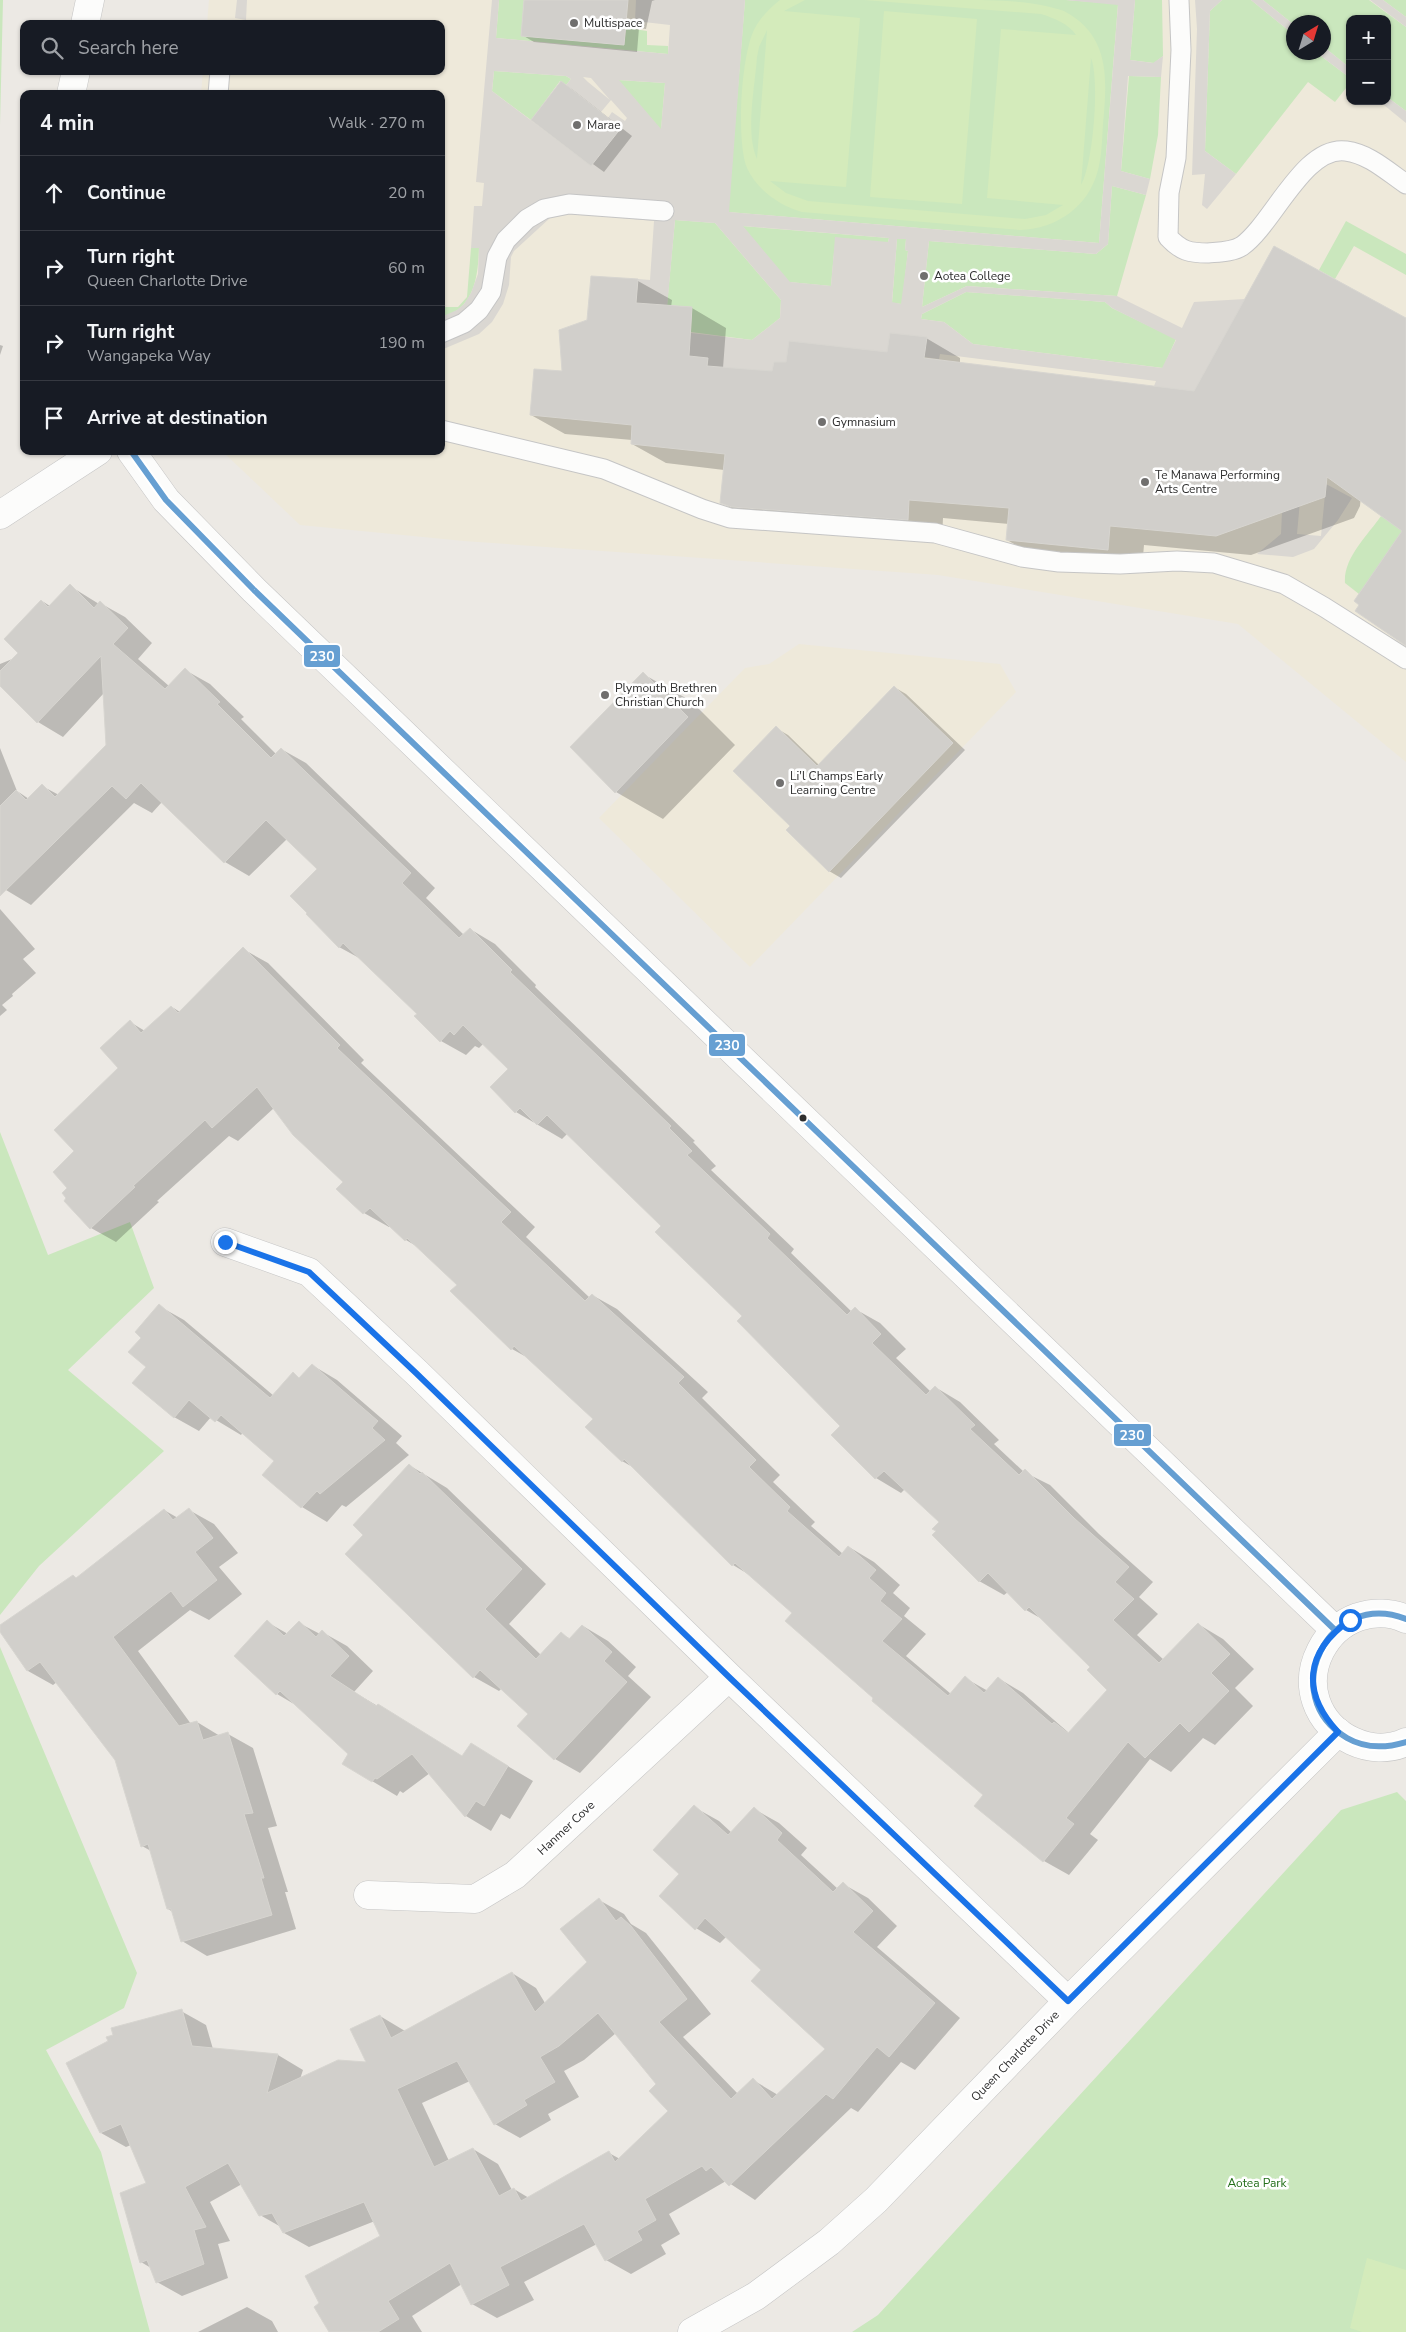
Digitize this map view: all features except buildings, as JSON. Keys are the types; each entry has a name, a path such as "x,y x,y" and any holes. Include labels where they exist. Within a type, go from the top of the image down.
{"street":[{"path":"86,20 90,0"},
{"path":"72,90 75,75"},
{"path":"0,515 92,455"},
{"path":"134,455 166,500 254,590 1335,1630"},
{"path":"225,1242 309,1272 1068,2001"},
{"path":"1406,1619 1383,1613 1366,1615 1350,1620 1335,1630 1323,1645 1315,1663 1313,1681 1316,1701 1324,1718 1338,1732 1356,1743 1377,1748 1406,1742"},
{"name":"Hanmer Cove","path":"368,1895 475,1899 516,1875 729,1677"},
{"name":"Queen Charlotte Drive","path":"692,2332 756,2296 836,2236 876,2200 1068,2001 1338,1732"}],"lane":[{"path":"1180,0 1176,158 1169,193 1168,237 1180,249 1191,253 1221,252 1241,246 1257,230 1303,172 1326,153 1345,150 1367,157 1406,184"},
{"path":"218,90 220,75"},
{"path":"445,331 464,323 479,310 491,292 497,257 506,240 527,219 544,209 569,204 664,211"},
{"path":"445,431 604,469 730,518 935,533 1022,557 1060,562 1120,564 1177,561 1214,563 1284,584 1324,606 1406,659"}],"shaded area":[{"name":"Aotea College","path":"209,0 1406,0 1406,762 1238,624 938,575 464,541 300,525 226,455 445,455 445,90 201,90 203,75 445,75 445,20 207,20"},
{"path":"237,0 247,0 246,20 235,18"},
{"path":"492,0 499,0 496,38 668,54 670,25 635,21 636,0 745,0 729,212 1099,243 1118,5 1066,0 1135,0 1130,60 1153,63 1163,56 1161,77 1128,76 1121,171 1150,179 1146,195 1112,186 1108,244 1096,254 929,241 922,307 967,286 1117,296 1182,328 1194,302 1245,299 1194,391 1154,386 1156,381 940,354 939,359 924,357 927,337 890,333 887,352 789,341 786,362 774,362 772,371 707,374 708,358 663,354 634,332 638,279 650,280 654,221 568,213 550,218 514,251 511,257 509,285 503,304 492,322 479,334 445,348 445,315 457,310 464,304 471,293 478,274 479,248 471,248 474,206 482,206 484,183 476,182","holes":["494,71 566,76 571,79 566,85 601,112 611,100 627,118 625,121 612,112 608,118 621,128 591,166 492,91","583,77 591,78 610,100 588,82","619,80 665,83 661,129","675,220 715,223 781,300 780,318 752,340 665,330","743,226 889,238 888,242 835,237 831,286 790,282","897,239 906,239 905,250 908,251 901,304 892,302","966,292 1105,302 1112,308 1176,340 1162,368 973,344 944,322 921,319 922,314"]},
{"path":"1195,0 1222,0 1210,11 1205,151 1236,174 1207,209 1202,205 1205,174 1192,175 1197,29"},
{"path":"1251,0 1263,0 1286,18 1286,28"},
{"path":"1370,0 1383,0 1406,17 1406,27"},
{"path":"1331,53 1346,65 1346,75 1326,60 1331,60"},
{"path":"1391,100 1406,111 1406,123 1384,105 1391,105"},
{"path":"1303,468 1297,534 1321,536 1326,484 1352,498 1338,520 1314,549 1293,557 1257,554 1281,534 1282,512"},
{"name":"Li'l Champs Early Learning Centre","path":"799,644 1000,664 1016,692 750,967 599,818 745,668 769,664"}],"green space":[{"path":"0,0 3,0 0,125"},
{"path":"499,0 524,0 521,36 624,45 627,22 634,23 634,29 647,31 647,45 668,46 668,54 496,38"},
{"path":"745,0 1066,0 1118,4 1099,243 728,212"},
{"path":"780,0 805,0 784,11 860,18 846,187 770,181 786,193 808,201 1025,219 1046,215 1063,205 987,198 1001,29 1076,35 1073,31 1061,22 1041,14 864,0 1012,1 1052,7 1064,11 1079,21 1098,46 1103,60 1105,76 1102,147 1094,183 1079,205 1070,213 1059,220 1034,229 1020,230 802,212 786,206 763,190 751,176 744,156 741,119 743,76 750,40 760,20","holes":["767,30 757,159 753,148 752,109 757,57 759,47","1091,58 1095,84 1094,122 1089,160 1081,185"]},
{"path":"1135,0 1162,0 1163,56 1154,63 1130,60"},
{"path":"1222,0 1251,0 1286,28 1286,60 1326,60 1346,75 1346,88 1335,102 1308,82 1236,174 1205,151 1210,11"},
{"path":"1263,0 1369,0 1390,15 1346,15 1346,65 1331,53 1331,15 1286,15 1286,18"},
{"path":"1383,0 1406,0 1406,17"},
{"path":"884,11 977,19 962,204 870,197"},
{"path":"1391,16 1406,27 1406,111 1391,100"},
{"path":"494,71 566,76 571,79 566,85 560,81 531,120 492,91"},
{"path":"1129,76 1161,77 1158,135 1150,179 1121,171"},
{"path":"618,80 665,83 661,130"},
{"path":"1112,186 1146,195 1117,296 967,286 922,307 929,241 1096,254 1108,244"},
{"path":"675,220 715,223 781,300 780,318 752,340 691,332 692,307 667,305"},
{"path":"1346,221 1406,254 1406,275 1354,246 1335,279 1319,270"},
{"path":"742,226 889,238 888,242 834,253 831,286 789,282"},
{"path":"897,239 906,239 905,250 908,251 902,304 892,303"},
{"path":"471,248 479,248 476,280 468,299 461,307 445,316 445,307 458,307 467,297"},
{"path":"966,292 1105,302 1112,308 1176,339 1163,368 973,344 944,322 921,319 922,314"},
{"path":"1381,516 1403,530 1359,594 1345,583 1345,574 1357,547"},
{"path":"0,1132 48,1255 130,1222 154,1288 68,1370 164,1451 39,1566 0,1615"},
{"path":"0,1647 137,1973 124,2008 46,2050 101,2152 150,2332 0,2332"},
{"name":"Aotea Park","path":"1397,1792 1406,1801 1406,2332 852,2332 878,2315 1341,1810"},
{"path":"1367,2258 1406,2270 1406,2332 1362,2332 1350,2328"}],"transit line":[{"name":"230","path":"134,455 166,500 254,590 1335,1630"},
{"name":"230","path":"1406,1619 1378,1613 1354,1619 1335,1632 1321,1651 1314,1674 1315,1697 1326,1720 1347,1738 1369,1746 1406,1742"}],"place":[{"name":"Multispace","path":"574,23"},
{"name":"Marae","path":"577,125"},
{"name":"Aotea College","path":"924,276"},
{"name":"Gymnasium","path":"822,422"},
{"name":"Te Manawa Performing Arts Centre","path":"1145,482"},
{"name":"Plymouth Brethren Christian Church","path":"605,695"},
{"name":"Li'l Champs Early Learning Centre","path":"780,783"}],"route":[{"path":"225,1242 309,1272 1068,2001 1338,1732 1324,1718 1316,1701 1313,1681 1315,1663 1323,1645 1335,1630 1350,1620"}]}
